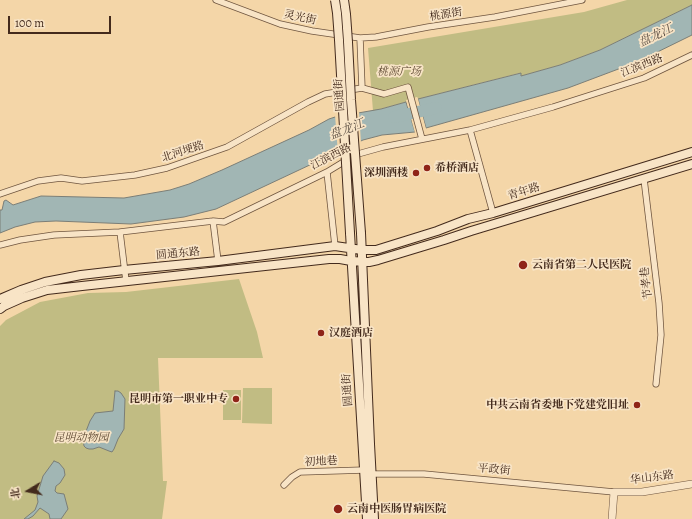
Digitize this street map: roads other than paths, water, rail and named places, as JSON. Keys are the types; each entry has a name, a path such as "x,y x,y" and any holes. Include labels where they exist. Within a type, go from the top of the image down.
{"main road":[{"name":"园通街","path":"335,0 339,40 351,261"},
{"name":"园通街","path":"344,0 362,262"},
{"name":"青年路","path":"362,250 376,250 437,231 468,219 493,213 692,152"},
{"name":"青年路","path":"362,262 378,260 692,164"},
{"name":"圆通东路","path":"0,299 45,282 124,270 218,261 335,246 362,250"},
{"name":"圆通东路","path":"0,309 22,298 47,290 340,258 362,262"},
{"name":"圆通街","path":"351,261 367,519"},
{"name":"圆通街","path":"362,262 374,519"}],"street":[{"name":"灵光街","path":"216,0 280,24 312,31 360,38"},
{"name":"桃源街","path":"360,38 376,37 428,27 496,17 582,0"},
{"path":"360,38 362,88 384,94 408,87 422,139"},
{"name":"江滨西路","path":"0,245 20,240 54,235 120,232 213,221 224,222 327,172 350,158 367,151 470,130 553,107 644,78 692,55"},
{"name":"北河埂路","path":"0,194 38,181 61,178 82,180 135,175 168,168 227,147 325,94 362,88"},
{"path":"470,130 493,213"},
{"path":"327,172 335,246"},
{"name":"节孝巷","path":"644,179 659,303 661,336 656,384"},
{"path":"213,221 218,261"},
{"path":"120,232 126,281"},
{"name":"初地巷","path":"284,485 292,476 300,472 364,470"},
{"name":"平政街","path":"372,474 424,474 614,492"},
{"name":"华山东路","path":"614,492 642,492 692,484"},
{"path":"612,519 614,492"}],"water":[{"path":"692,5 692,35 637,62 568,88 426,128 418,99 521,73 521,76 560,65 600,50"},
{"path":"406,102 415,132 382,135 363,140 216,209 184,217 131,224 56,221 35,222 15,227 0,233 0,210 2,210 4,201 6,200 13,205 41,196 124,198 170,190 189,184 222,170 309,130 329,119 381,109"},
{"path":"115,391 121,393 125,399 124,429 114,449 112,452 99,447 93,449 86,448 84,446 83,439 90,421 95,413 113,411"},
{"path":"54,461 59,463 64,469 65,475 56,486 55,491 57,493 64,494 68,509 61,519 50,519 49,514 40,508 33,516 28,519 24,519 35,510 38,502 37,496 43,476"}],"waterway":[{"name":"盘龙江","path":"394,117 436,108"}],"place":[{"name":"希桥酒店","path":"427,168"},
{"name":"深圳酒楼","path":"416,173"},
{"name":"云南省第二人民医院","path":"523,265"},
{"name":"汉庭酒店","path":"321,333"},
{"name":"昆明市第一职业中专","path":"236,399"},
{"name":"中共云南省委地下党建党旧址","path":"637,405"},
{"name":"云南中医肠胃病医院","path":"338,509"}],"park label":[{"name":"桃源广场","path":"399,72"},
{"name":"昆明动物园","path":"81,438"}]}
